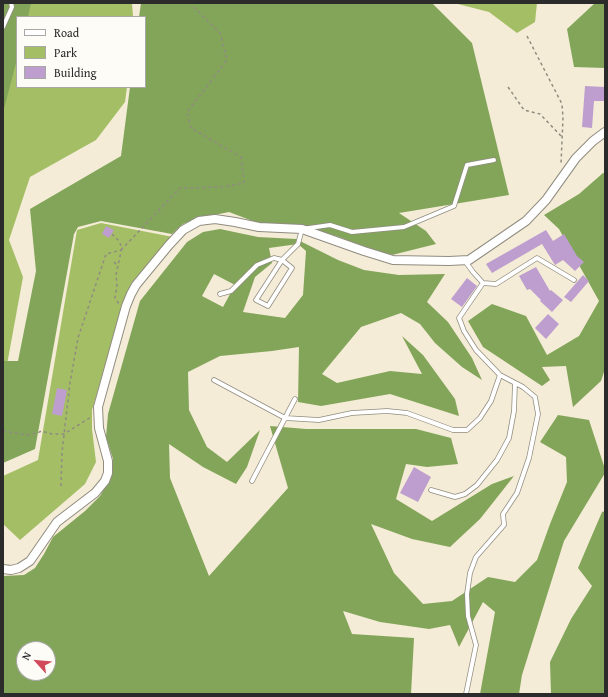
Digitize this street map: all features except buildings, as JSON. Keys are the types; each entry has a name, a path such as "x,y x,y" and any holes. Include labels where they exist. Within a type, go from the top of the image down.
{"street":[{"path":"3,568 14,569 30,561 56,522 95,493 105,481 109,466 99,428 98,407 126,306 131,294 164,251 183,230 199,221 215,219 259,227 305,230 393,260 469,260 526,221 546,200 576,158 593,141 605,132"}],"lane":[{"path":"3,27 12,8 11,3"},
{"path":"220,294 231,291 257,265 274,258 282,260 292,268 268,306 256,300 282,260 298,244 305,230 330,225 352,232 404,227 454,206 467,165 494,160"},
{"path":"465,260 483,283 496,284 537,258 574,280"},
{"path":"466,694 476,645 468,616 467,594 470,573 476,557 504,525 504,514 516,493 529,458 538,414 535,397 523,387 500,375 476,350 464,331 459,318 483,283"},
{"path":"214,380 285,418 319,420 352,413 387,411 407,413 453,430 467,430 480,418 491,401 500,375"},
{"path":"431,490 455,497 465,494 477,485 497,460 509,438 514,411 515,383"},
{"path":"252,481 295,399"}],"path":[{"path":"61,486 64,434 70,383 78,338 106,254 121,250 180,188 224,187 244,183 241,157 190,128 187,112 227,60 220,33 194,7 193,3"},
{"path":"528,36 562,104 563,118 561,166"},
{"path":"508,87 524,110 540,114 562,137"},
{"path":"112,234 122,247 116,275 117,286 115,298 122,308"},
{"path":"114,262 118,266"},
{"path":"3,431 28,435 41,431 52,434 64,434 98,414"}],"green space":[{"path":"3,3 132,3 133,16 16,16 16,88 127,88 125,102 96,140 30,177 9,240 23,277 3,381"},
{"path":"3,3 31,3 28,16 16,16 16,63 3,109"},
{"path":"141,3 432,3 472,43 509,195 399,213 426,231 436,244 392,255 364,247 302,225 258,223 229,212 199,218 183,224 172,234 101,221 78,227 74,234 35,449 3,463 3,361 18,361 36,271 30,209 121,156 130,88 146,88 146,16 139,16"},
{"path":"454,3 537,3 535,22 517,33 489,12"},
{"path":"595,3 605,3 605,68 574,67 567,29"},
{"path":"603,173 605,173 605,369 601,381 573,407 566,366 542,367 550,380 542,386 483,347 468,321 492,304 526,316 547,355 579,336 599,301 559,229 544,215 579,194"},
{"path":"101,223 173,237 120,314 92,410 92,429 96,462 85,484 20,540 3,524 3,476 38,460 77,230"},
{"path":"220,229 258,237 296,239 338,260 364,270 399,275 445,274 427,302 448,322 472,358 482,380 462,367 435,343 420,324 401,313 361,327 322,374 337,383 390,371 422,374 402,336 423,355 455,399 459,416 390,394 321,406 298,402 299,347 220,356 188,372 189,410 207,447 227,462 260,430 247,467 236,484 203,467 169,444 170,478 209,576 288,488 270,426 306,429 416,429 451,438 458,464 427,467 406,464 396,499 432,521 492,484 514,476 480,519 450,547 412,539 371,524 394,573 423,604 452,601 488,577 515,582 537,560 567,482 566,457 540,442 558,415 589,420 605,473 564,541 522,675 519,694 480,694 495,612 483,602 459,647 450,625 429,629 380,622 343,611 352,634 414,638 411,694 3,694 3,576 24,575 35,568 53,537 85,511 100,496 111,477 113,459 106,437 108,414 140,301 187,242 203,232","holes":["298,244 306,251 303,295 285,318 243,312 255,277 272,263 269,248","214,274 235,285 223,307 202,296"]},
{"path":"605,511 605,694 551,694 550,662 571,619 592,586 578,568 602,512"}]}
